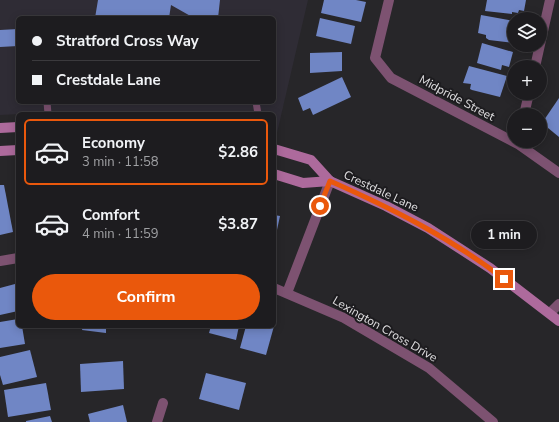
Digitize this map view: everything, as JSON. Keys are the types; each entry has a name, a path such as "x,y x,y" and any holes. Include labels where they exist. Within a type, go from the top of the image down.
{"street":[{"name":"Midpride Street","path":"389,0 375,58 391,78 507,137"},
{"path":"537,60 550,0"},
{"path":"0,128 16,127"},
{"name":"Midpride Street","path":"525,148 559,173"},
{"path":"0,151 16,150"},
{"name":"Crestdale Lane","path":"276,150 311,160 330,181 386,206 428,228 490,268 559,321"},
{"name":"Crestdale Lane","path":"276,175 302,183 330,181"},
{"path":"287,293 330,181"},
{"path":"0,261 16,258"},
{"name":"Lexington Cross Drive","path":"276,289 344,318 429,368 493,422"},
{"path":"550,313 559,304"},
{"path":"157,422 163,403"}],"shaded area":[{"path":"0,0 308,0 276,137 276,112 78,111 16,112 16,114 0,115"}],"building":[{"path":"98,0 220,0 218,16 190,16 171,5 169,16 95,16"},
{"path":"324,0 356,0 366,2 361,22 321,13"},
{"path":"487,0 526,0 524,11 519,10 518,12 507,12 507,13 485,11"},
{"path":"481,15 507,20 507,42 489,40 486,38 486,35 478,33"},
{"path":"320,18 355,26 351,44 316,36"},
{"path":"16,29 16,46 0,47 0,30"},
{"path":"482,43 507,50 507,52 513,52 511,60 507,60 507,66 502,65 501,70 477,63"},
{"path":"342,52 342,71 310,73 310,53"},
{"path":"469,66 507,76 500,97 472,90 470,89 471,84 463,83"},
{"path":"342,77 351,97 313,115 310,108 303,111 298,98"},
{"path":"559,98 559,137 547,127 547,116"},
{"path":"0,185 4,185 13,232 0,235"},
{"path":"276,215 280,216 276,234"},
{"path":"15,284 16,311 0,315 0,288"},
{"path":"16,319 16,328 22,328 25,344 0,348 0,322"},
{"path":"82,328 106,328 106,333 82,330"},
{"path":"210,328 239,328 236,340 209,333"},
{"path":"245,328 273,328 266,355 240,348"},
{"path":"30,350 37,377 3,385 0,375 0,357"},
{"path":"123,361 124,389 81,392 80,364"},
{"path":"206,373 246,383 239,410 199,399"},
{"path":"46,383 51,410 8,417 4,390"},
{"path":"123,405 127,422 90,422 88,414"},
{"path":"50,416 52,422 26,422 26,421"}],"route":[{"path":"320,206 330,181 386,206 428,228 490,268 504,279"}]}
